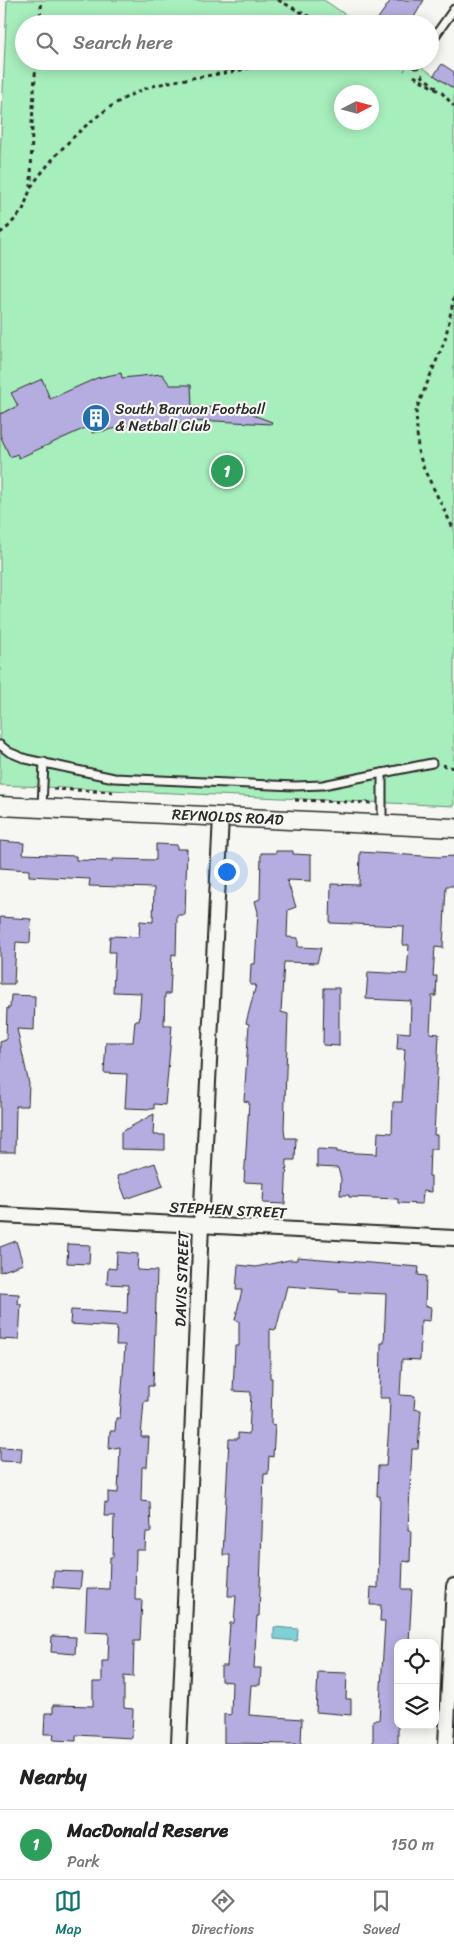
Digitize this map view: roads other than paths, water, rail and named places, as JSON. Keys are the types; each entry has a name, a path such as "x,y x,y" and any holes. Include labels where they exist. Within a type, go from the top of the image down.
{"street":[{"name":"REYNOLDS ROAD","path":"0,806 454,828"},
{"name":"DAVIS STREET","path":"179,1744 221,816"},
{"name":"STEPHEN STREET","path":"0,1215 454,1238"},
{"path":"446,1744 454,1586"}],"lane":[{"path":"439,30 454,9"},
{"path":"0,746 17,756 114,778 295,786 323,785 432,763"},
{"path":"42,808 44,762"},
{"path":"382,773 382,824"}],"water":[{"path":"274,1627 298,1629 297,1641 274,1639"}],"place":[{"name":"South Barwon Football & Netball Club","path":"96,418"},
{"name":"MacDonald Reserve","path":"227,471"}]}
